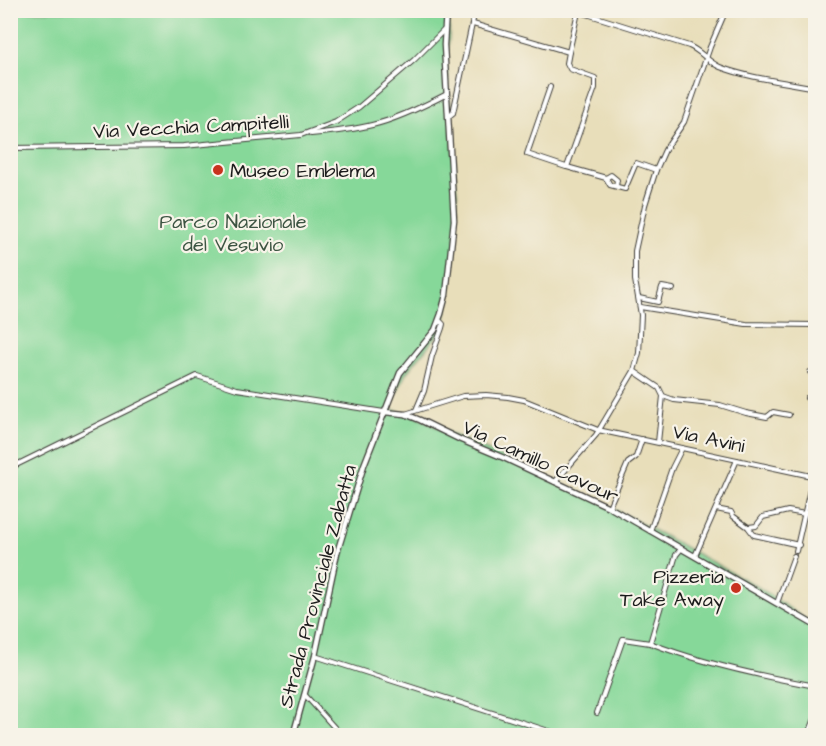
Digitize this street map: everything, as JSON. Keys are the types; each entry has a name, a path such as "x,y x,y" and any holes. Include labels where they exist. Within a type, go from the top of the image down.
{"street":[{"name":"Strada Provinciale Zabatta","path":"293,735 315,656 344,527 364,465 400,373 429,338 439,320 446,295 454,220 444,30 446,10"},
{"path":"448,117 453,113 475,10"},
{"path":"555,482 596,435 634,371 639,353 640,307 635,280 635,252 645,205 665,150 684,122 706,58 726,10"},
{"path":"656,170 636,163 625,189 610,185 606,178 567,167 596,82 593,77 568,68 576,11 689,46 729,70 816,88"},
{"path":"473,24 569,52"},
{"name":"Via Vecchia Campitelli","path":"10,148 184,146 301,135 336,122 359,106 414,60 444,30"},
{"path":"550,87 527,154 566,167"},
{"path":"301,135 375,125 447,94"},
{"path":"606,178 611,175 615,177 616,186"},
{"path":"639,298 658,302 662,287 673,289"},
{"path":"640,307 746,324 816,325"},
{"path":"416,411 442,328 443,324 439,320"},
{"path":"634,371 659,388 663,396 658,442"},
{"path":"810,372 816,374"},
{"path":"10,468 197,376 237,389 384,412"},
{"name":"Via Avini","path":"405,414 463,396 486,394 524,400 598,430 814,477"},
{"path":"663,396 720,405 767,417 773,412 789,414"},
{"path":"807,398 816,400"},
{"name":"Via Camillo Cavour","path":"384,412 405,414 609,507 816,626"},
{"path":"609,507 628,463 636,458 642,439"},
{"path":"650,532 672,468 682,448"},
{"path":"695,556 737,460"},
{"path":"796,551 816,463"},
{"path":"716,509 731,512 754,535 799,545"},
{"path":"748,527 756,526 763,517 788,511 805,514"},
{"path":"650,643 676,555 681,549"},
{"path":"777,603 794,556"},
{"path":"597,713 623,639 650,643 683,656 744,672 816,686"},
{"path":"315,656 558,734"},
{"path":"305,695 342,735"},
{"path":"808,735 816,716"}],"green space":[{"name":"Parco Nazionale del Vesuvio","path":"10,11 450,11 447,68 457,197 455,247 449,293 443,328 406,373 389,409 417,416 442,430 599,501 756,586 815,626 815,735 11,735"}],"place":[{"name":"Museo Emblema","path":"218,170"},
{"name":"Pizzeria Take Away","path":"736,588"}]}
